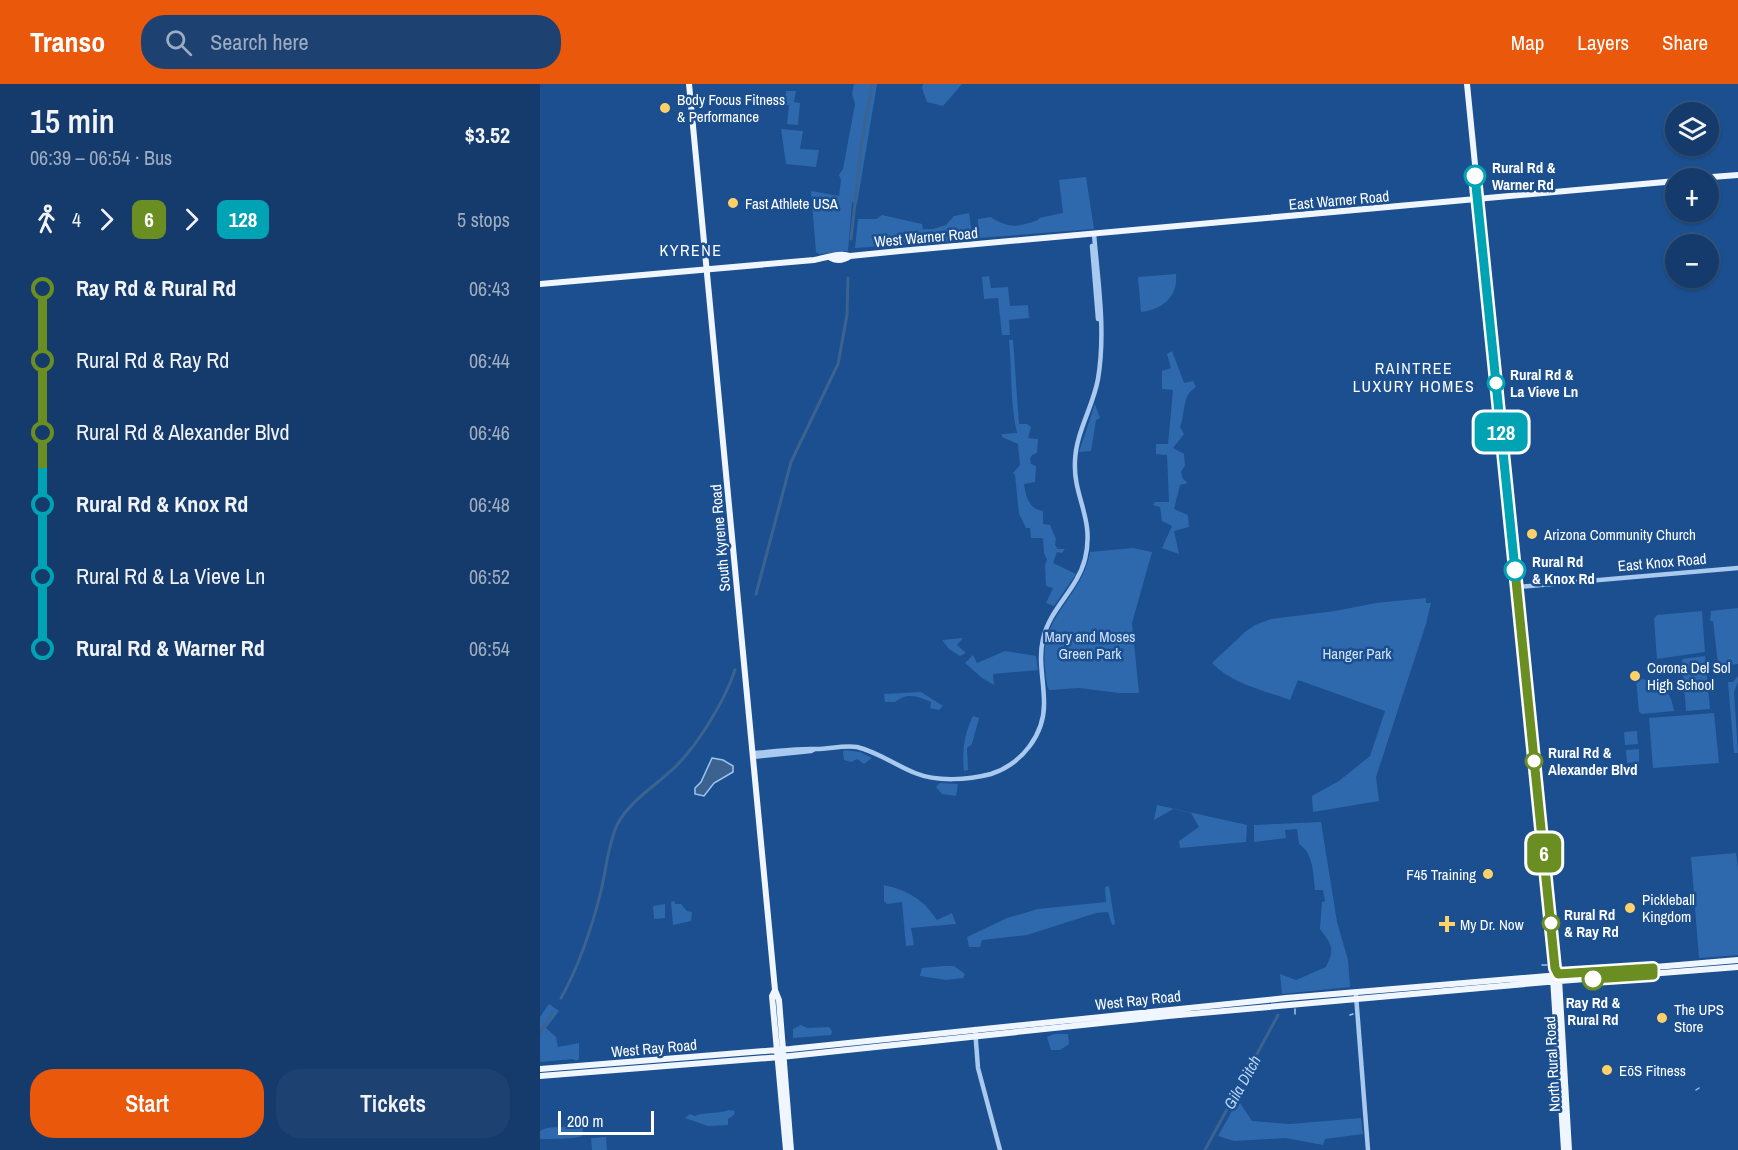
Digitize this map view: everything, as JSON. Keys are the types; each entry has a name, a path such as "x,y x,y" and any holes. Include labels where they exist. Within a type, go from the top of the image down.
{"main road":[{"name":"South Kyrene Road","path":"689,84 775,990 779,996 781,1053"},
{"path":"1467,84 1556,976"},
{"path":"1719,176 1738,175"},
{"name":"East Warner Road","path":"1004,242 1665,182"},
{"name":"West Warner Road","path":"540,284 831,258 834,255 845,254 850,256 1004,242"},
{"name":"West Ray Road","path":"1653,971 1738,960"},
{"name":"West Ray Road","path":"975,1033 1147,1011 1556,976 1738,968"},
{"name":"West Ray Road","path":"540,1076 1168,1016 1556,976"},
{"name":"North Rural Road","path":"1556,976 1564,1150"},
{"name":"North Rural Road","path":"1556,976 1569,1150"},
{"path":"781,1053 786,1150"},
{"path":"781,1053 792,1150"},
{"name":"West Ray Road","path":"540,1069 781,1053"}],"street":[{"path":"753,755 847,746 879,755 915,773 936,778 983,775 1010,765 1026,750 1039,731 1044,704 1040,656 1044,634 1054,612 1077,580 1088,548 1087,520 1076,480 1075,460 1078,440 1096,385 1101,351 1102,325 1093,234"},
{"name":"East Knox Road","path":"1517,587 1738,568"},
{"path":"1356,997 1368,1150"},
{"path":"975,1033 981,1080 1000,1150"}],"green space":[{"path":"854,84 877,84 857,204 852,202 848,251 819,254 816,252 811,191 839,196 841,180 839,175 843,169 855,104 852,94"},
{"path":"923,84 962,84 943,106 927,102 922,88"},
{"path":"786,91 796,91 794,102 800,103 798,125 787,124 789,105 785,105"},
{"path":"781,129 803,131 800,149 819,150 816,167 786,164"},
{"path":"1086,177 1094,229 978,238 978,219 991,217 1003,224 1019,225 1063,213 1059,180"},
{"path":"969,213 973,240 855,248 858,219 876,219 882,215 922,224 923,229 933,229 946,225 954,216"},
{"path":"1176,274 1174,290 1167,301 1156,308 1141,312 1138,277"},
{"path":"989,276 991,288 1008,287 1010,306 1028,305 1029,318 1009,320 1010,335 1002,335 998,298 984,299 982,277"},
{"path":"1009,340 1013,340 1019,424 1027,424 1031,427 1028,438 1038,439 1037,453 1030,459 1031,464 1036,466 1035,482 1024,484 1026,494 1034,508 1043,511 1043,524 1050,525 1056,539 1055,545 1058,549 1065,549 1062,553 1057,552 1053,563 1076,574 1054,606 1046,603 1053,588 1046,586 1045,565 1047,560 1043,538 1031,538 1030,528 1026,528 1019,514 1013,473 1020,465 1018,444 1002,437 1002,434 1017,433 1012,399"},
{"path":"1172,351 1184,383 1193,381 1196,387 1186,400 1180,427 1184,434 1173,448 1184,454 1185,466 1181,472 1183,479 1187,482 1180,485 1174,509 1188,515 1189,527 1174,531 1179,554 1162,548 1172,526 1162,521 1160,507 1153,505 1155,502 1169,502 1167,455 1156,454 1156,444 1168,444 1173,390 1162,389 1162,371 1171,368 1167,354"},
{"path":"1095,404 1100,418 1096,420 1091,451 1079,452"},
{"name":"Mary and Moses Green Park","path":"1133,548 1152,552 1132,623 1139,693 1079,688 1049,690 1045,668 1048,634 1054,620 1079,582 1090,552"},
{"name":"Hanger Park","path":"1426,598 1426,603 1431,603 1426,624 1376,777 1379,801 1313,812 1312,796 1339,781 1370,756 1385,711 1298,680 1290,700 1238,681 1212,663 1245,632 1271,619"},
{"path":"1738,608 1738,664 1721,666 1718,664 1713,621 1710,621 1711,611"},
{"path":"1702,611 1705,652 1657,659 1654,619 1657,615"},
{"path":"963,638 957,645 966,653 960,656 949,649 942,640"},
{"path":"1005,651 1036,656 1038,670 993,674 994,685 965,663 973,655 977,663"},
{"path":"1705,656 1710,709 1686,711 1682,659"},
{"path":"1738,676 1734,692 1738,753 1734,753 1728,682 1733,682"},
{"path":"1636,679 1651,680 1662,686 1670,697 1674,711 1642,714 1639,712"},
{"path":"921,692 943,706 939,710 930,708 931,702 913,696 904,697 895,702 885,702 884,694"},
{"path":"1714,713 1719,763 1653,768 1649,718"},
{"path":"973,716 979,718 972,744 967,748 968,770 964,771 964,743"},
{"path":"1637,731 1638,744 1625,745 1624,732"},
{"path":"1639,749 1639,762 1627,763 1626,750"},
{"path":"844,750 860,752 872,758 864,764 857,759 851,762 844,760"},
{"path":"940,783 958,784 956,796 942,794 936,787"},
{"path":"1157,805 1247,825 1246,842 1180,848 1179,841 1199,827 1191,813 1173,809 1154,820"},
{"path":"1321,822 1337,922 1348,960 1350,987 1282,994 1280,974 1296,980 1326,967 1331,955 1331,947 1320,929 1322,902 1325,901 1323,890 1315,890 1310,859 1308,853 1299,844 1297,829 1285,830 1286,838 1254,842 1254,825"},
{"path":"1736,853 1738,955 1699,958 1691,857"},
{"path":"884,885 915,897 937,920 952,913 956,924 911,928 914,945 906,946 902,902 887,904 884,901"},
{"path":"1109,886 1115,924 1112,925 1108,912 1096,913 1027,935 982,940 980,947 969,947 967,937 1007,918 1038,909 1106,902 1105,887"},
{"path":"674,901 675,904 681,904 687,911 692,912 691,921 673,925 671,902"},
{"path":"665,904 665,918 654,919 653,906"},
{"path":"954,966 965,974 963,978 946,980 920,976 922,968"},
{"path":"549,1004 559,1011 546,1028 556,1037 558,1047 579,1043 579,1059 576,1061 573,1059 540,1062 540,1017"},
{"path":"801,1025 807,1028 829,1027 832,1031 831,1035 793,1038 793,1029"},
{"path":"1054,1034 1068,1034 1069,1044 1060,1050 1051,1050 1047,1037"},
{"path":"1238,1100 1252,1121 1290,1124 1361,1118 1363,1134 1325,1139 1323,1145 1286,1138 1234,1141 1218,1136"},
{"path":"735,1111 734,1115 728,1119 728,1125 708,1126 685,1118 690,1114 695,1116"},
{"path":"580,1125 583,1129 582,1136 540,1139 540,1131 544,1129"},
{"path":"606,1137 607,1150 592,1150 591,1138"}],"shaded area":[{"path":"712,758 723,760 733,766 733,772 714,783 704,796 695,794 695,788 701,782"}],"waterway":[{"path":"851,239 862,140 872,84"},
{"path":"756,594 791,462 838,364 847,315 848,278"},
{"path":"561,998 574,973 589,932 617,825 629,808 675,767 693,747 718,708 735,670"},
{"path":"1542,965 1547,965"},
{"path":"1588,985 1589,989"},
{"path":"1295,1009 1295,1014"},
{"path":"540,1033 553,1012"},
{"name":"Gila Ditch","path":"1205,1150 1278,1015"}],"bus line":[{"name":"128","path":"1475,176 1515,570"},
{"name":"6","path":"1515,570 1555,968 1558,974 1653,968 1653,975 1593,979"}],"place":[{"name":"Body Focus Fitness & Performance","path":"665,108"},
{"name":"Rural Rd & Warner Rd","path":"1475,176"},
{"name":"Fast Athlete USA","path":"733,203"},
{"name":"Rural Rd & La Vieve Ln","path":"1496,383"},
{"name":"Arizona Community Church","path":"1532,534"},
{"name":"Rural Rd & Knox Rd","path":"1515,570"},
{"name":"Corona Del Sol High School","path":"1635,676"},
{"name":"Rural Rd & Alexander Blvd","path":"1534,761"},
{"name":"F45 Training","path":"1488,874"},
{"name":"Pickleball Kingdom","path":"1630,908"},
{"name":"Rural Rd & Ray Rd","path":"1551,923"},
{"name":"My Dr. Now","path":"1447,924"},
{"name":"Ray Rd & Rural Rd","path":"1593,979"},
{"name":"The UPS Store","path":"1662,1018"},
{"name":"EōS Fitness","path":"1607,1070"}],"district":[{"name":"KYRENE","path":"691,250"},
{"name":"RAINTREE LUXURY HOMES","path":"1414,377"}]}
